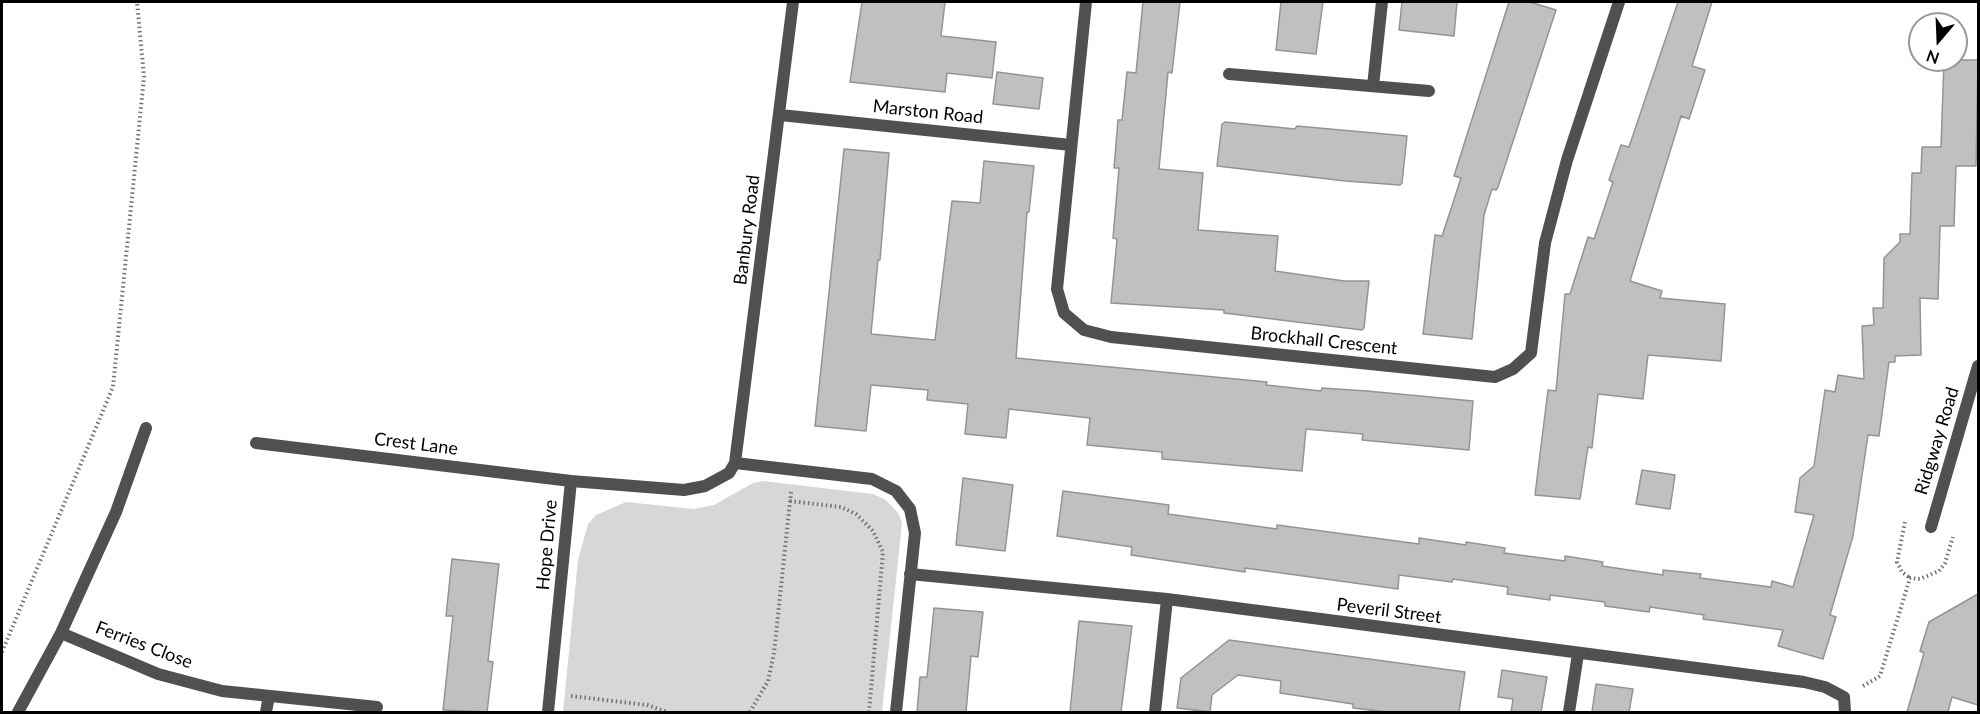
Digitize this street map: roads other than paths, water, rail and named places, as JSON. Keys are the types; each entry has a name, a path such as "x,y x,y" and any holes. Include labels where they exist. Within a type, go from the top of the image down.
{"street":[{"name":"Banbury Road","path":"735,463 793,2"},
{"name":"Brockhall Crescent","path":"1086,2 1057,289 1064,314 1084,330 1111,337 1495,376 1513,369 1531,353 1545,243 1567,160 1619,2"},
{"path":"1373,86 1382,2"},
{"path":"1228,74 1429,91"},
{"name":"Marston Road","path":"780,115 1071,145"},
{"name":"Ridgway Road","path":"1930,527 1978,366"},
{"path":"18,712 61,633 116,512 146,428"},
{"name":"Crest Lane","path":"256,443 571,481"},
{"path":"735,463 793,471 858,476 879,482 896,491 910,509 915,534 896,712"},
{"name":"Hope Drive","path":"548,712 571,481 684,490 705,486 729,473 735,463"},
{"name":"Peveril Street","path":"910,574 1167,599 1804,682 1825,687 1844,697 1845,712"},
{"path":"1155,712 1167,599"},
{"name":"Ferries Close","path":"61,633 158,674 222,691 377,707"},
{"path":"1569,712 1578,654"},
{"path":"266,712 269,696"}]}
